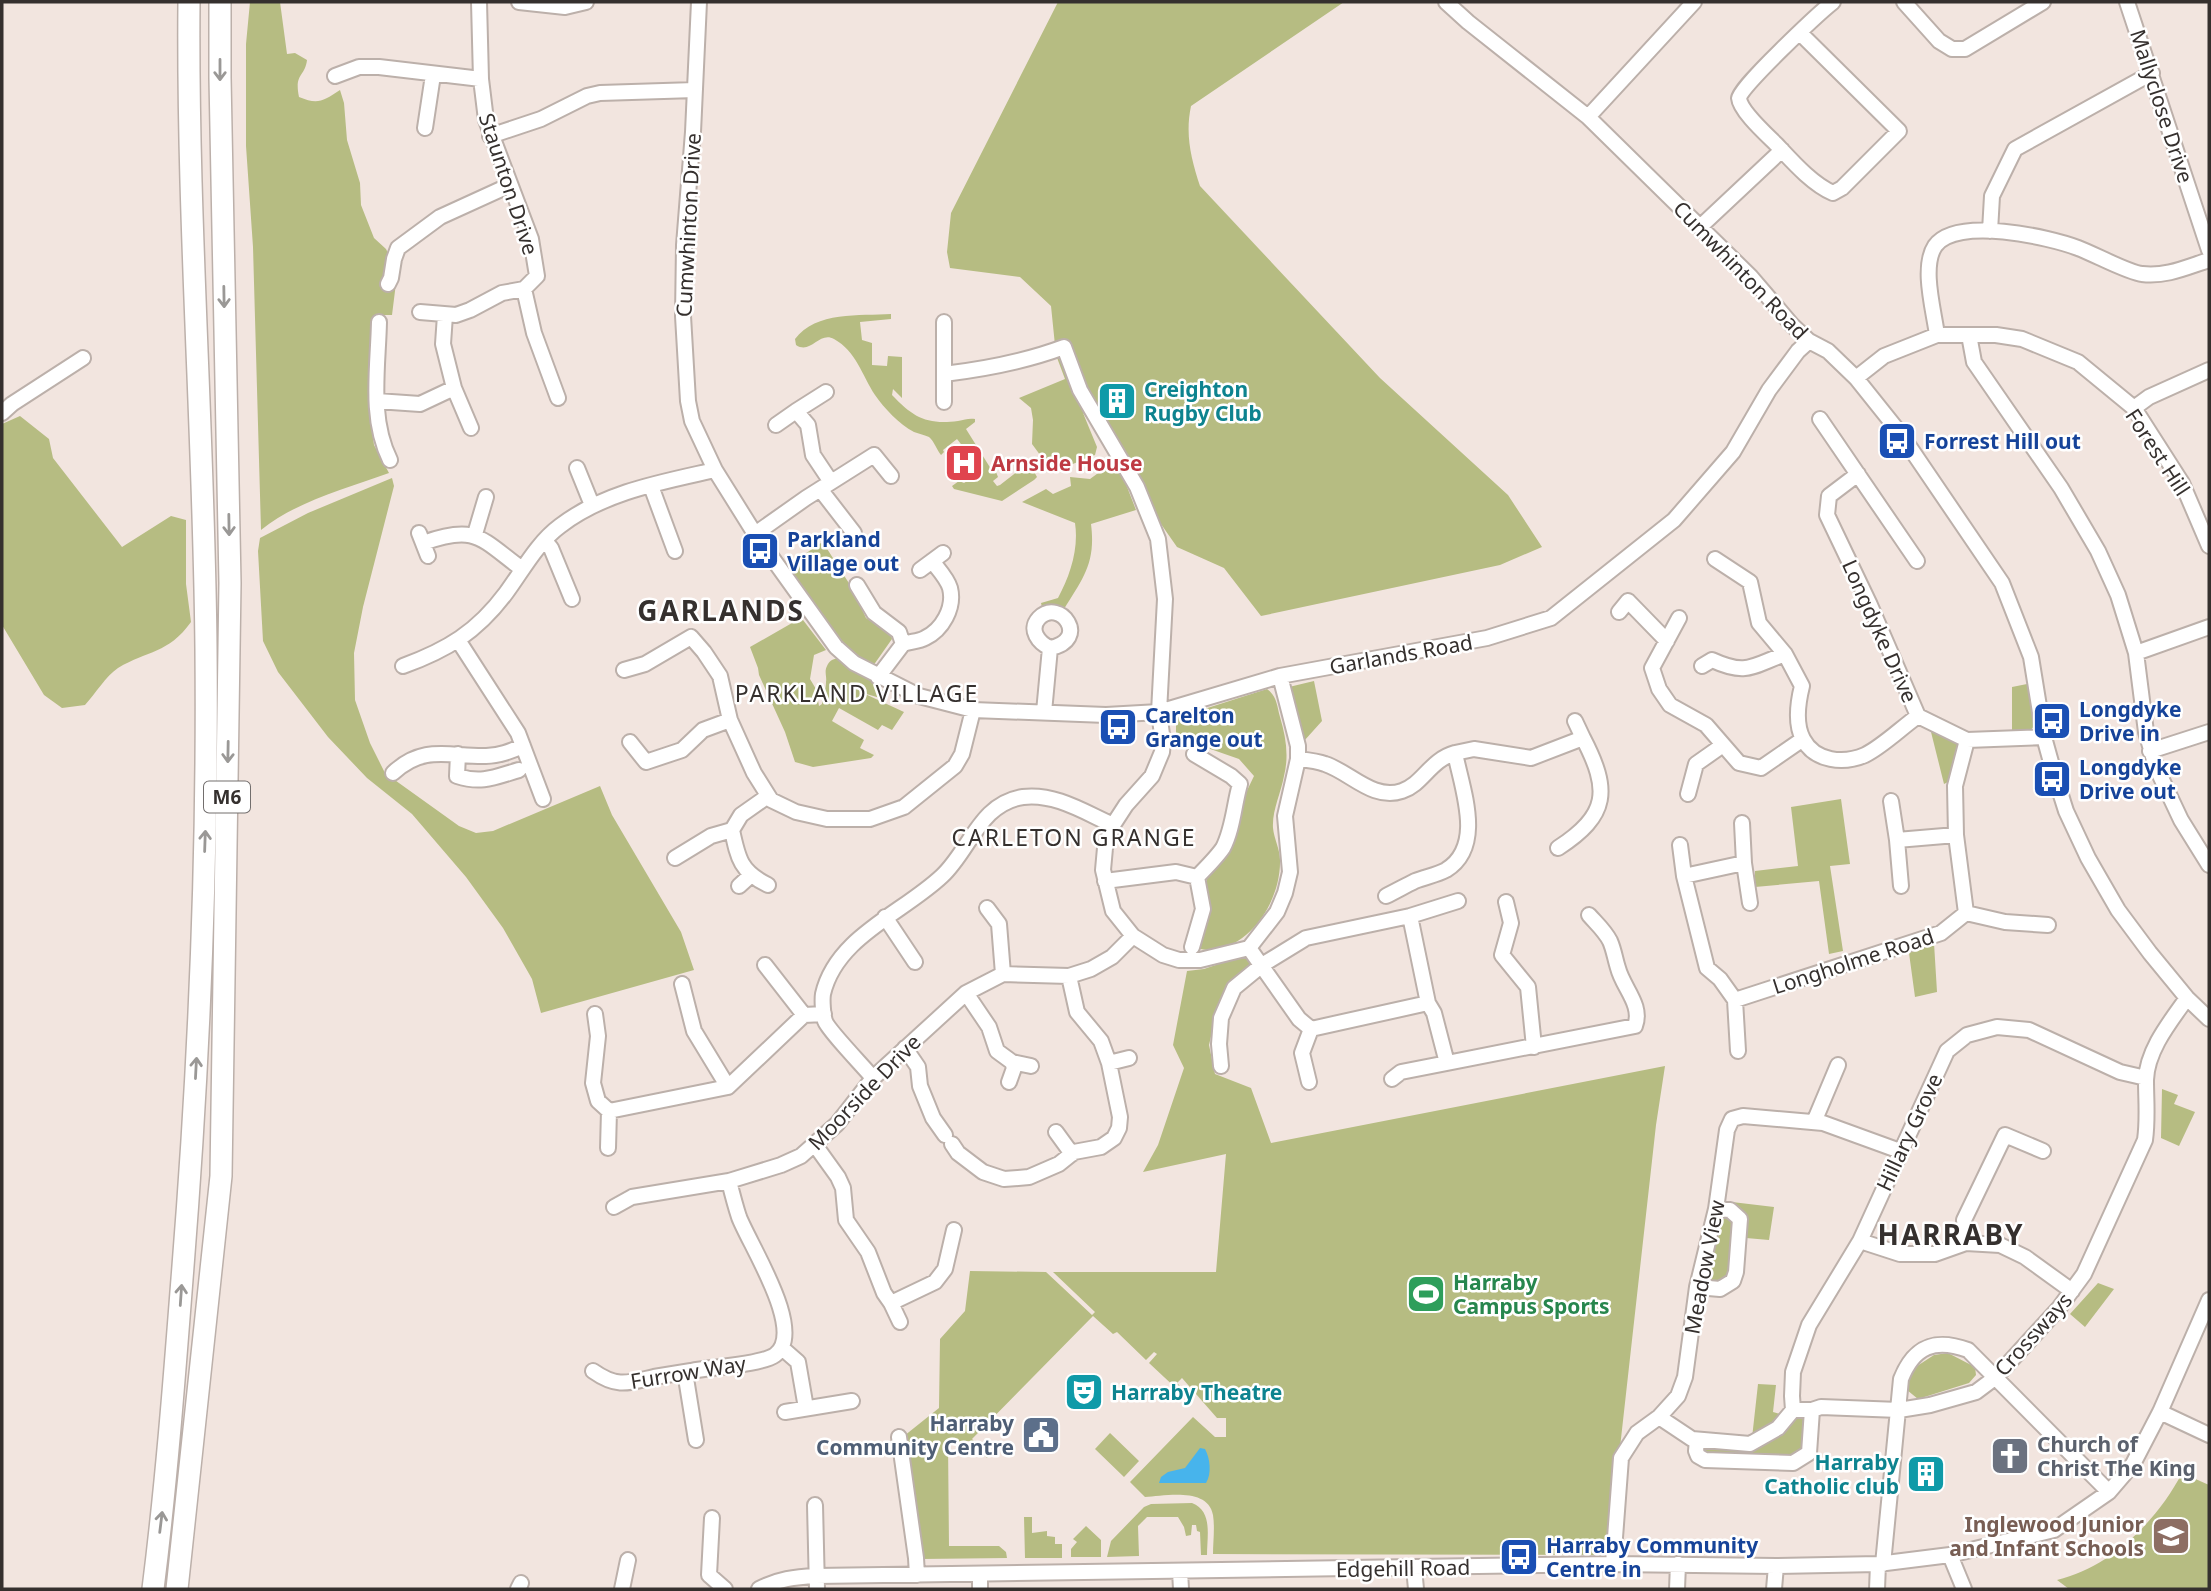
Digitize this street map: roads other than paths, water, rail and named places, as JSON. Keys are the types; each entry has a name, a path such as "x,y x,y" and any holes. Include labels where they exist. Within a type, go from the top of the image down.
{"highway":[{"name":"M6","path":"153,1589 164,1498 190,1177 200,1006 206,803 204,508 188,82 190,2"},
{"name":"M6","path":"177,1589 221,1176 230,583 220,2"}],"street":[{"name":"Staunton Drive","path":"479,2 481,79 490,136 531,239 537,276 524,289"},
{"path":"519,2 565,7 586,2"},
{"name":"Cumwhinton Drive","path":"699,2 684,245 682,324 692,421 715,470 755,534 836,647 854,663 878,677"},
{"name":"Cumwhinton Road","path":"1446,2 1588,117 1751,277 1792,325 1809,341 1828,351 1856,378 1900,433 2002,583 2031,657 2045,737 2066,811 2088,858 2118,910 2187,999 2209,1019"},
{"path":"1588,117 1694,2"},
{"path":"1904,2 1940,41 1952,49 1965,48 2043,2"},
{"name":"Mallyclose Drive","path":"2127,2 2209,250"},
{"path":"1800,33 1899,131 1842,188 1833,193 1822,188 1782,150 1743,109 1739,100 1741,91 1830,3"},
{"path":"335,76 359,67 379,67 481,79"},
{"path":"1990,231 1992,197 2015,149 2152,73"},
{"path":"425,128 433,75"},
{"path":"490,136 541,119 587,96 600,93 695,90"},
{"path":"1700,227 1782,150"},
{"path":"387,284 398,248 440,217 510,185"},
{"path":"1937,335 1928,271 1936,246 1955,232 2014,233 2075,247 2140,274 2168,274 2209,260"},
{"path":"420,312 456,315 502,293 524,289 534,333 558,398"},
{"path":"445,315 443,344 454,388 471,428"},
{"path":"379,322 376,420 382,446 390,460"},
{"path":"944,322 944,402"},
{"name":"Forest Hill","path":"1856,378 1884,356 1937,335 1996,335 2022,340 2078,362 2134,408 2182,483 2209,546"},
{"path":"1969,335 1973,362 2061,488 2098,551 2118,595 2136,653 2150,751 2180,820 2209,864"},
{"name":"Garlands Road","path":"878,677 919,696 973,710 1106,715 1159,712 1280,676 1487,638 1551,618 1674,520 1733,452 1769,390 1798,351 1809,341"},
{"path":"944,374 990,369 1035,358 1064,347 1080,390 1137,487 1158,539 1165,599 1159,712 1163,742 1152,776 1126,805 1113,825 1104,854 1105,881 1113,911 1133,936 1154,951 1179,960 1210,960 1249,948 1277,912 1290,872 1285,816 1298,759 1298,746 1280,676"},
{"path":"2,413 83,358"},
{"path":"2134,408 2149,397 2209,370"},
{"path":"377,401 420,404 454,388"},
{"path":"776,425 827,392"},
{"path":"796,411 808,425 813,456 825,485 854,533"},
{"path":"1820,419 1917,561"},
{"path":"755,534 825,485 874,455 891,476"},
{"path":"577,468 592,505"},
{"path":"403,666 431,656 458,640 489,613 558,527 592,505 621,494 715,470"},
{"name":"Longdyke Drive","path":"1858,474 1829,496 1828,515 1918,716 1967,740 2045,737"},
{"path":"651,486 675,551"},
{"path":"475,534 486,497"},
{"path":"423,544 446,535 475,534 522,569"},
{"path":"545,541 551,548 572,599"},
{"path":"1715,559 1750,582 1759,624 1785,654 1802,686 1797,707 1803,739 1818,755 1840,762 1866,754 1918,716"},
{"path":"878,677 903,643 920,640 932,634 943,623 951,600 949,586 932,561"},
{"path":"857,585 877,618 899,632 903,643"},
{"path":"1619,612 1628,601 1667,641"},
{"path":"1679,618 1652,668 1658,689 1670,705 1706,725 1739,763 1761,768 1803,739"},
{"path":"2136,653 2209,627"},
{"path":"624,670 645,664 691,637 720,676 730,720 754,773 768,796 796,812 827,819 870,819 904,807 955,766 962,754 973,710"},
{"path":"458,640 518,733 543,799"},
{"path":"1044,712 1050,648"},
{"path":"1702,666 1712,660 1737,669 1750,670 1785,654"},
{"path":"629,743 646,762 682,750 703,730 730,720"},
{"path":"1558,849 1591,822 1602,790 1600,775 1575,721"},
{"path":"2150,751 2209,733"},
{"path":"1298,759 1327,764 1368,787 1393,793 1403,791 1416,783 1436,761 1455,753 1474,749 1531,758 1583,738"},
{"path":"1967,740 1955,786 1956,835 1966,913 2006,922 2048,925"},
{"path":"393,773 412,758 458,754 487,757 523,746"},
{"path":"1688,794 1696,764 1723,746"},
{"path":"1386,897 1416,881 1445,871 1464,852 1468,835 1467,815 1455,753"},
{"path":"458,754 457,776 472,781 486,780 519,770"},
{"path":"1194,754 1240,784 1230,831 1222,849 1197,877"},
{"path":"486,780 487,757"},
{"path":"768,796 741,815 732,830 744,881 768,885"},
{"path":"873,1078 825,1022 823,995 839,960 884,917 941,877 958,859 981,823 998,805 1021,797 1049,797 1113,825"},
{"path":"1891,801 1900,886"},
{"path":"1742,823 1750,903"},
{"path":"675,858 710,836 732,830"},
{"path":"1897,840 1956,835"},
{"path":"1680,845 1684,876 1707,968 1720,979 1735,1000 1738,1051"},
{"path":"1684,876 1744,863"},
{"path":"1105,881 1176,872 1197,877"},
{"path":"1192,947 1203,909 1197,877"},
{"path":"1221,1066 1221,1018 1234,988 1262,965 1306,938 1410,916 1458,901"},
{"path":"1506,902 1511,923 1502,955 1528,987 1534,1048"},
{"path":"1003,974 999,924 991,912 1007,906"},
{"name":"Longholme Road","path":"1735,1000 1941,933 1966,913"},
{"path":"1392,1079 1401,1072 1534,1048 1634,1026 1637,1018 1633,1000 1617,968 1611,943 1589,915"},
{"path":"1410,916 1428,1003 1434,1013 1447,1063"},
{"path":"884,917 915,962"},
{"name":"Moorside Drive","path":"614,1208 632,1197 729,1181 791,1161 815,1145 837,1124 873,1078 966,993 1003,974 1069,976 1091,969 1112,957 1133,936"},
{"path":"1249,948 1298,1019 1311,1029"},
{"path":"765,965 804,1016"},
{"path":"905,1048 918,1067 920,1086 933,1118 958,1153 983,1172 1004,1179 1029,1177 1063,1162 1072,1153 1101,1147 1110,1142 1117,1133 1120,1116 1109,1063 1101,1041 1077,1012 1069,976"},
{"path":"682,984 694,1031 728,1087"},
{"path":"966,993 989,1027 997,1051 1012,1062 1031,1066"},
{"name":"Crossways","path":"1793,1410 1821,1407 1899,1410 1930,1405 1976,1392 1996,1377 2084,1274 2145,1140 2148,1117 2146,1078 2154,1050 2168,1024 2187,999"},
{"path":"1311,1029 1428,1003"},
{"path":"595,1014 598,1036 593,1083 598,1101 609,1111 608,1149"},
{"path":"609,1111 728,1087 804,1016 824,1014"},
{"name":"Hillary Grove","path":"1793,1410 1793,1372 1809,1325 1860,1241 1947,1051 1967,1035 1997,1027 2029,1030 2120,1072 2146,1078"},
{"path":"1309,1082 1302,1053 1311,1029"},
{"path":"1109,1063 1129,1058"},
{"path":"1009,1082 1014,1068 1012,1062"},
{"path":"1814,1122 1838,1065"},
{"name":"Meadow View","path":"1613,1564 1621,1458 1637,1433 1659,1417 1678,1396 1685,1377 1697,1287 1716,1209 1727,1130 1732,1119 1743,1116 1814,1122 1900,1150"},
{"path":"1056,1132 1072,1153"},
{"path":"1966,1244 1964,1220 2005,1135 2043,1152"},
{"path":"815,1145 838,1177 846,1220 868,1252 884,1293 900,1322"},
{"path":"729,1181 739,1216 779,1304 785,1332 782,1348 797,1362 806,1408"},
{"path":"1697,1287 1720,1289 1733,1281 1736,1272 1740,1219 1730,1210 1716,1209"},
{"path":"891,1303 935,1282 945,1269 954,1230"},
{"path":"1860,1241 1900,1254 1935,1254 1966,1244 2000,1245 2025,1257 2072,1291"},
{"name":"Edgehill Road","path":"759,1589 793,1577 816,1583 917,1576 980,1582 1180,1571 1613,1564 1881,1564 1950,1555 2054,1530 2109,1492 2133,1464 2204,1324 2209,1300"},
{"path":"1877,1589 1901,1379 1907,1364 1919,1351 1951,1343 1968,1350 2109,1492"},
{"name":"Furrow Way","path":"593,1371 608,1381 622,1383 762,1361 782,1348"},
{"path":"685,1372 696,1440"},
{"path":"785,1412 852,1401"},
{"path":"1659,1417 1692,1439 1751,1444 1778,1428 1793,1410"},
{"path":"1697,1440 1698,1457 1705,1460 1793,1463 1808,1453 1812,1410"},
{"path":"2160,1412 2209,1434"},
{"path":"899,1437 917,1576"},
{"path":"815,1506 816,1583"},
{"path":"712,1518 709,1575 725,1589"},
{"path":"1950,1555 1965,1589"},
{"path":"622,1589 628,1560"},
{"path":"1677,1589 1678,1564"},
{"path":"1774,1589 1776,1566"},
{"path":"1414,1568 1416,1589"},
{"path":"1180,1571 1181,1589"}],"water":[{"path":"1200,1448 1205,1449 1209,1461 1210,1471 1206,1483 1159,1483 1161,1477 1168,1472 1185,1468"}],"place":[{"name":"Creighton Rugby Club","path":"1117,401"},
{"name":"Forrest Hill out","path":"1897,441"},
{"name":"Arnside House","path":"964,463"},
{"name":"Parkland Village out","path":"760,551"},
{"name":"Longdyke Drive in","path":"2052,721"},
{"name":"Carelton Grange out","path":"1118,727"},
{"name":"Longdyke Drive out","path":"2052,779"},
{"name":"Harraby Campus Sports","path":"1426,1294"},
{"name":"Harraby Theatre","path":"1084,1392"},
{"name":"Harraby Community Centre","path":"1041,1435"},
{"name":"Church of Christ The King","path":"2010,1456"},
{"name":"Harraby Catholic club","path":"1926,1474"},
{"name":"Inglewood Junior and Infant Schools","path":"2171,1536"},
{"name":"Harraby Community Centre in","path":"1519,1557"}],"district":[{"name":"GARLANDS","path":"721,610"},
{"name":"PARKLAND VILLAGE","path":"857,693"},
{"name":"CARLETON GRANGE","path":"1074,837"},
{"name":"HARRABY","path":"1951,1234"}]}
